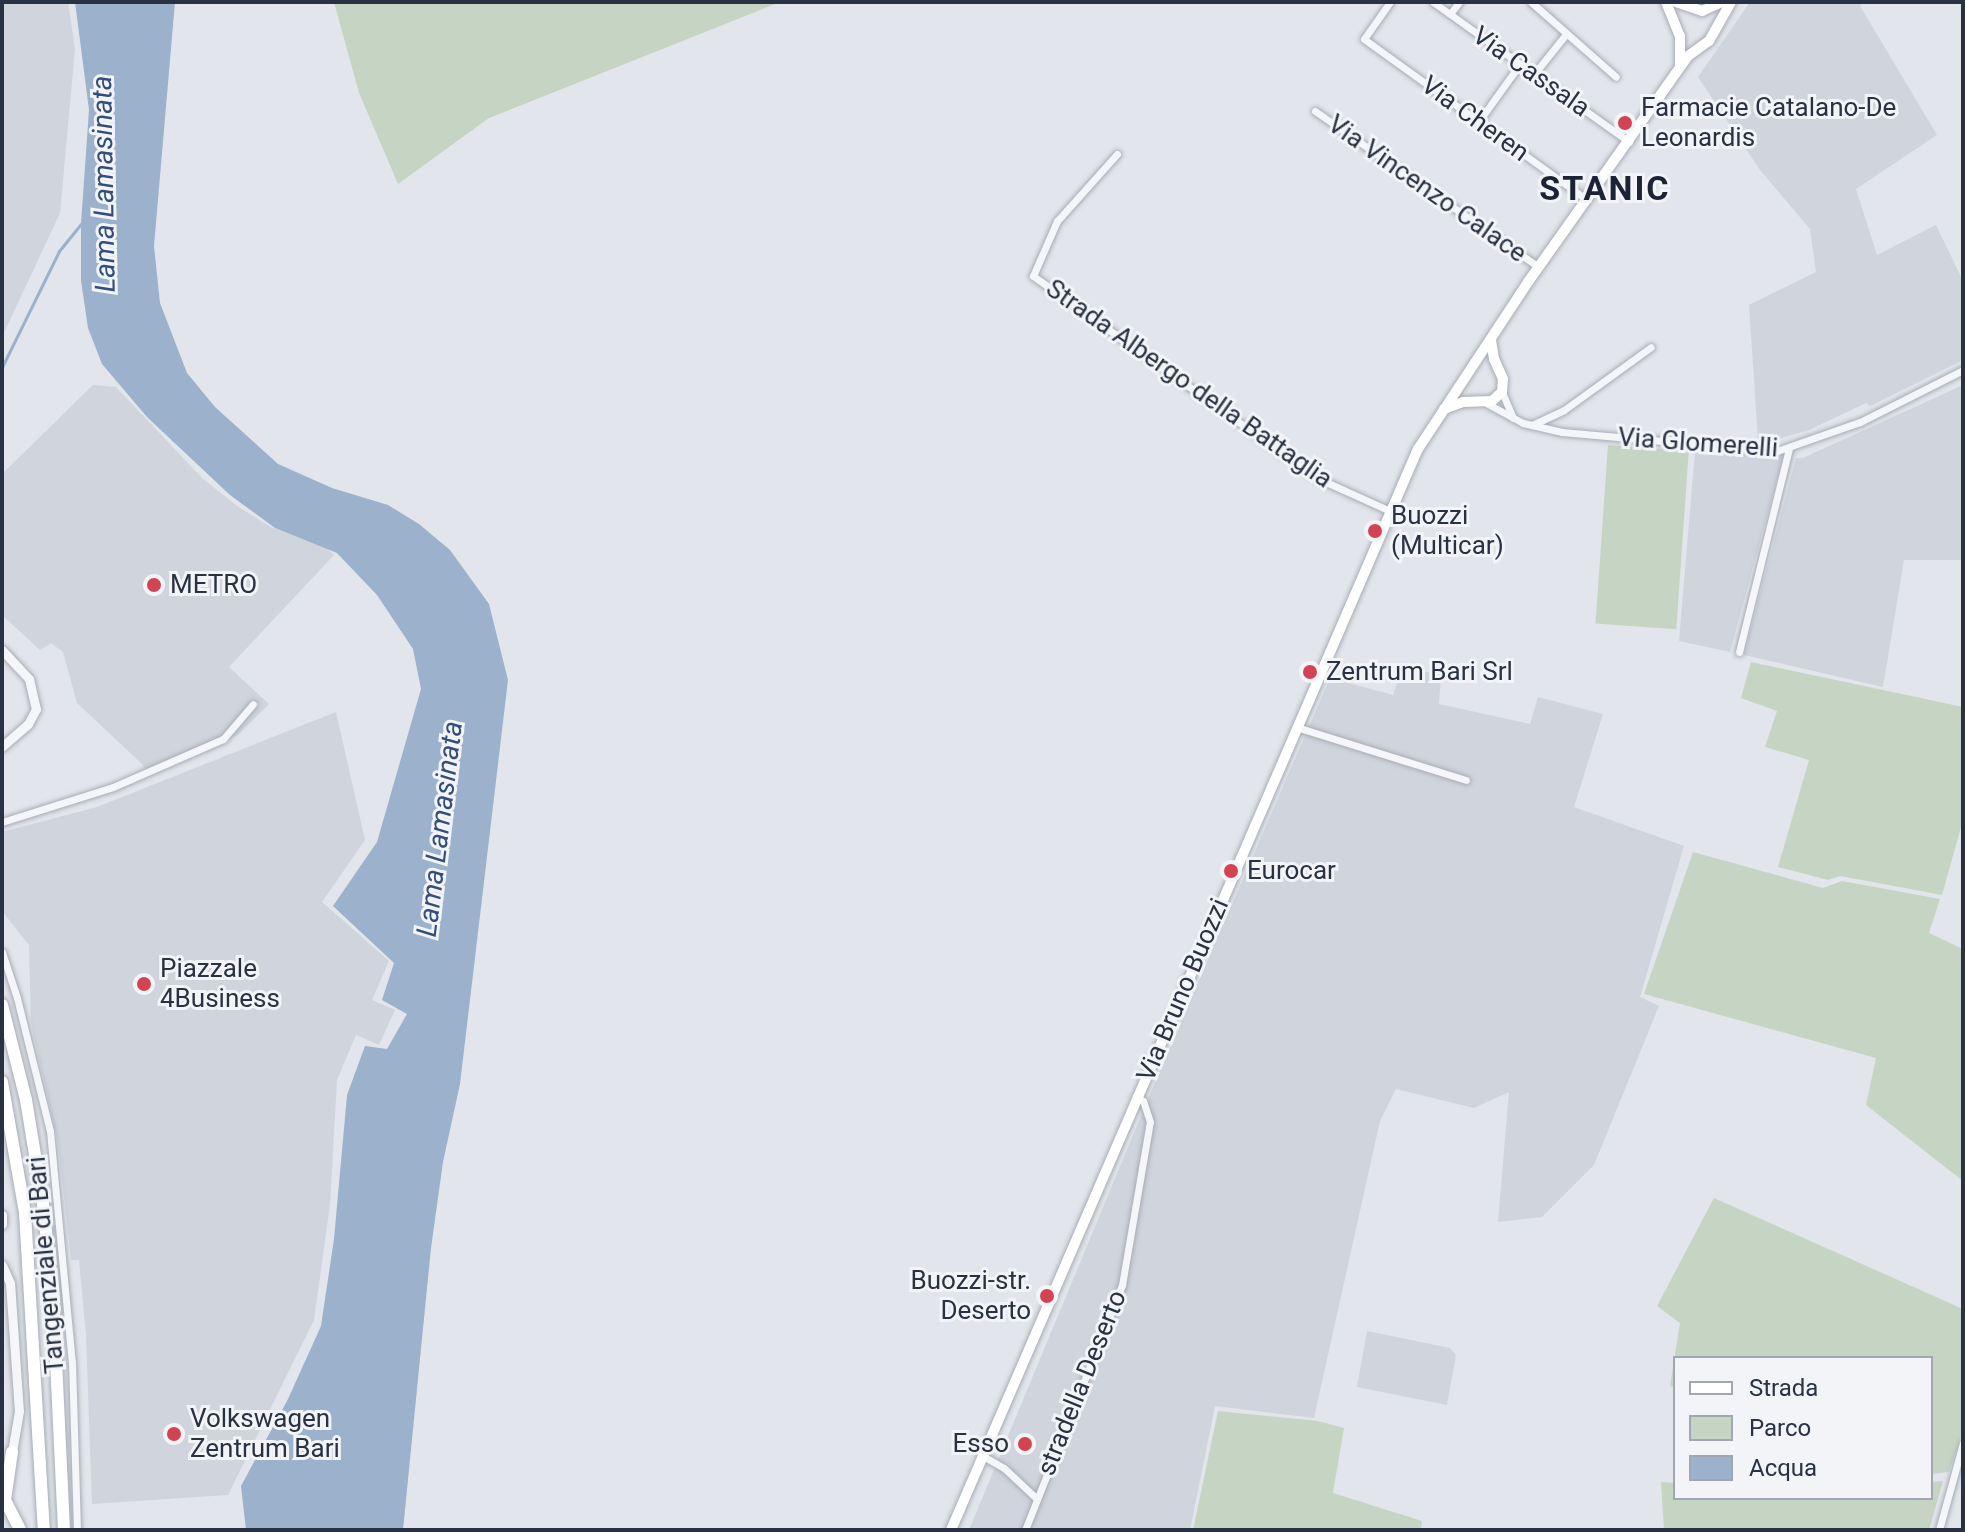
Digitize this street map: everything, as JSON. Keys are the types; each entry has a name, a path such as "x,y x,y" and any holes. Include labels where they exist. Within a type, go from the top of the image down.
{"highway":[{"name":"Tangenziale di Bari","path":"2,1005 29,1115 44,1216 53,1297 64,1530"},
{"name":"Tangenziale di Bari","path":"2,1082 25,1213 44,1530"},
{"path":"12,1452 5,1500 20,1530"}],"main road":[{"path":"1666,2 1680,33 1693,46 1704,45"},
{"path":"1676,2 1712,19 1714,30"},
{"path":"1679,71 1680,33 1685,15 1722,2"},
{"path":"1474,400 1465,390 1465,377 1586,199 1688,56 1704,45 1731,2"},
{"path":"1442,410 1474,400 1486,403 1502,392 1503,379 1497,368 1491,338"},
{"path":"1473,367 1485,363 1497,368"},
{"name":"Via Bruno Buozzi","path":"951,1530 1390,511 1418,449 1465,377"}],"street":[{"name":"Via Cheren","path":"1390,2 1364,39 1586,199"},
{"name":"Via Cassala","path":"1433,2 1629,142"},
{"path":"1450,14 1459,2"},
{"path":"1531,2 1616,77"},
{"path":"1534,74 1566,34"},
{"path":"1479,121 1520,64"},
{"name":"Via Vincenzo Calace","path":"1315,111 1539,267"},
{"name":"Strada Albergo della Battaglia","path":"1117,154 1057,221 1033,276 1317,478 1390,511"},
{"path":"1530,426 1564,410 1651,347"},
{"name":"Via Glomerelli","path":"1486,403 1530,426 1562,432 1777,451 1860,422 1963,370"},
{"path":"1502,392 1514,419"},
{"path":"1562,432 1559,422 1564,410"},
{"path":"1739,652 1789,449"},
{"path":"2,650 29,679 36,709 28,724 2,747"},
{"path":"2,822 113,787 223,739 253,704"},
{"path":"1295,727 1466,780"},
{"path":"2,952 17,998 50,1131 72,1362 77,1530"},
{"name":"stradella Deserto","path":"1025,1530 1122,1285 1150,1122 1143,1101 1136,1096"},
{"path":"2,1215 2,1224"},
{"path":"2,1265 10,1283 19,1411 12,1452 2,1468"},
{"path":"1939,1530 1963,1443"},
{"path":"983,1456 1004,1468 1037,1499"}],"shaded area":[{"path":"2,2 68,2 75,49 60,213 2,337"},
{"path":"1750,2 1864,2 1860,6 1937,135 1856,189 1877,255 1936,225 1963,281 1963,360 1870,406 1866,403 1809,430 1778,439 1758,440 1749,305 1816,272 1810,229 1760,170 1698,77"},
{"name":"METRO","path":"93,385 116,387 203,479 237,506 271,527 326,548 334,555 229,667 269,704 238,735 149,775 142,764 77,703 63,652 51,643 40,650 2,615 2,474"},
{"path":"1963,385 1963,560 1904,560 1883,687 1744,655 1796,458 1803,458"},
{"path":"1695,452 1783,457 1730,652 1679,641"},
{"path":"1403,667 1441,675 1439,704 1530,724 1538,697 1603,714 1574,807 1684,846 1640,997 1659,1006 1594,1165 1542,1217 1498,1222 1509,1092 1474,1108 1396,1089 1380,1121 1314,1418 1215,1406 1190,1530 969,1530 1153,1087 1330,678 1393,695"},
{"path":"336,712 365,840 322,902 389,961 372,1000 395,1010 379,1045 356,1035 337,1080 330,1205 314,1320 228,1495 92,1504 86,1335 79,1260 71,1260 58,1143 31,1024 29,945 2,911 2,832 97,807"},
{"path":"1367,1331 1450,1348 1456,1355 1447,1405 1357,1387"}],"green space":[{"path":"334,2 780,2 489,118 398,184 359,93"},
{"path":"1608,445 1689,451 1676,629 1596,624"},
{"path":"1751,662 1963,707 1963,820 1942,895 1840,876 1828,880 1778,867 1809,760 1765,747 1777,711 1741,698"},
{"path":"1693,852 1823,888 1842,881 1940,899 1929,933 1963,949 1963,1181 1866,1105 1876,1058 1644,994"},
{"path":"1714,1198 1963,1309 1963,1430 1949,1472 1933,1474 1933,1356 1675,1356 1680,1323 1657,1306"},
{"path":"1218,1411 1318,1421 1344,1428 1333,1493 1422,1521 1421,1530 1193,1530"},
{"path":"1943,1481 1929,1530 1664,1530 1661,1482 1673,1483 1673,1500 1933,1500 1933,1482"}],"water":[{"name":"Lama Lamasinata","path":"75,2 175,2 154,246 160,303 187,373 215,407 278,464 332,488 388,505 419,524 450,550 489,604 508,680 460,1084 443,1162 431,1248 403,1530 246,1530 241,1486 288,1399 321,1326 334,1239 347,1095 365,1046 387,1049 407,1014 382,1000 394,963 333,906 377,842 421,689 413,649 377,595 337,553 275,528 230,495 147,417 102,364 88,328 81,281 81,223 89,110"}],"waterway":[{"path":"2,367 59,251 81,224"}],"place":[{"name":"Farmacie Catalano-De Leonardis","path":"1625,123"},
{"name":"Buozzi (Multicar)","path":"1375,531"},
{"name":"METRO","path":"154,585"},
{"name":"Zentrum Bari Srl","path":"1310,672"},
{"name":"Eurocar","path":"1231,871"},
{"name":"Piazzale 4Business","path":"144,984"},
{"name":"Buozzi-str. Deserto","path":"1047,1296"},
{"name":"Volkswagen Zentrum Bari","path":"174,1434"},
{"name":"Esso","path":"1025,1444"}],"district":[{"name":"STANIC","path":"1605,189"}]}
